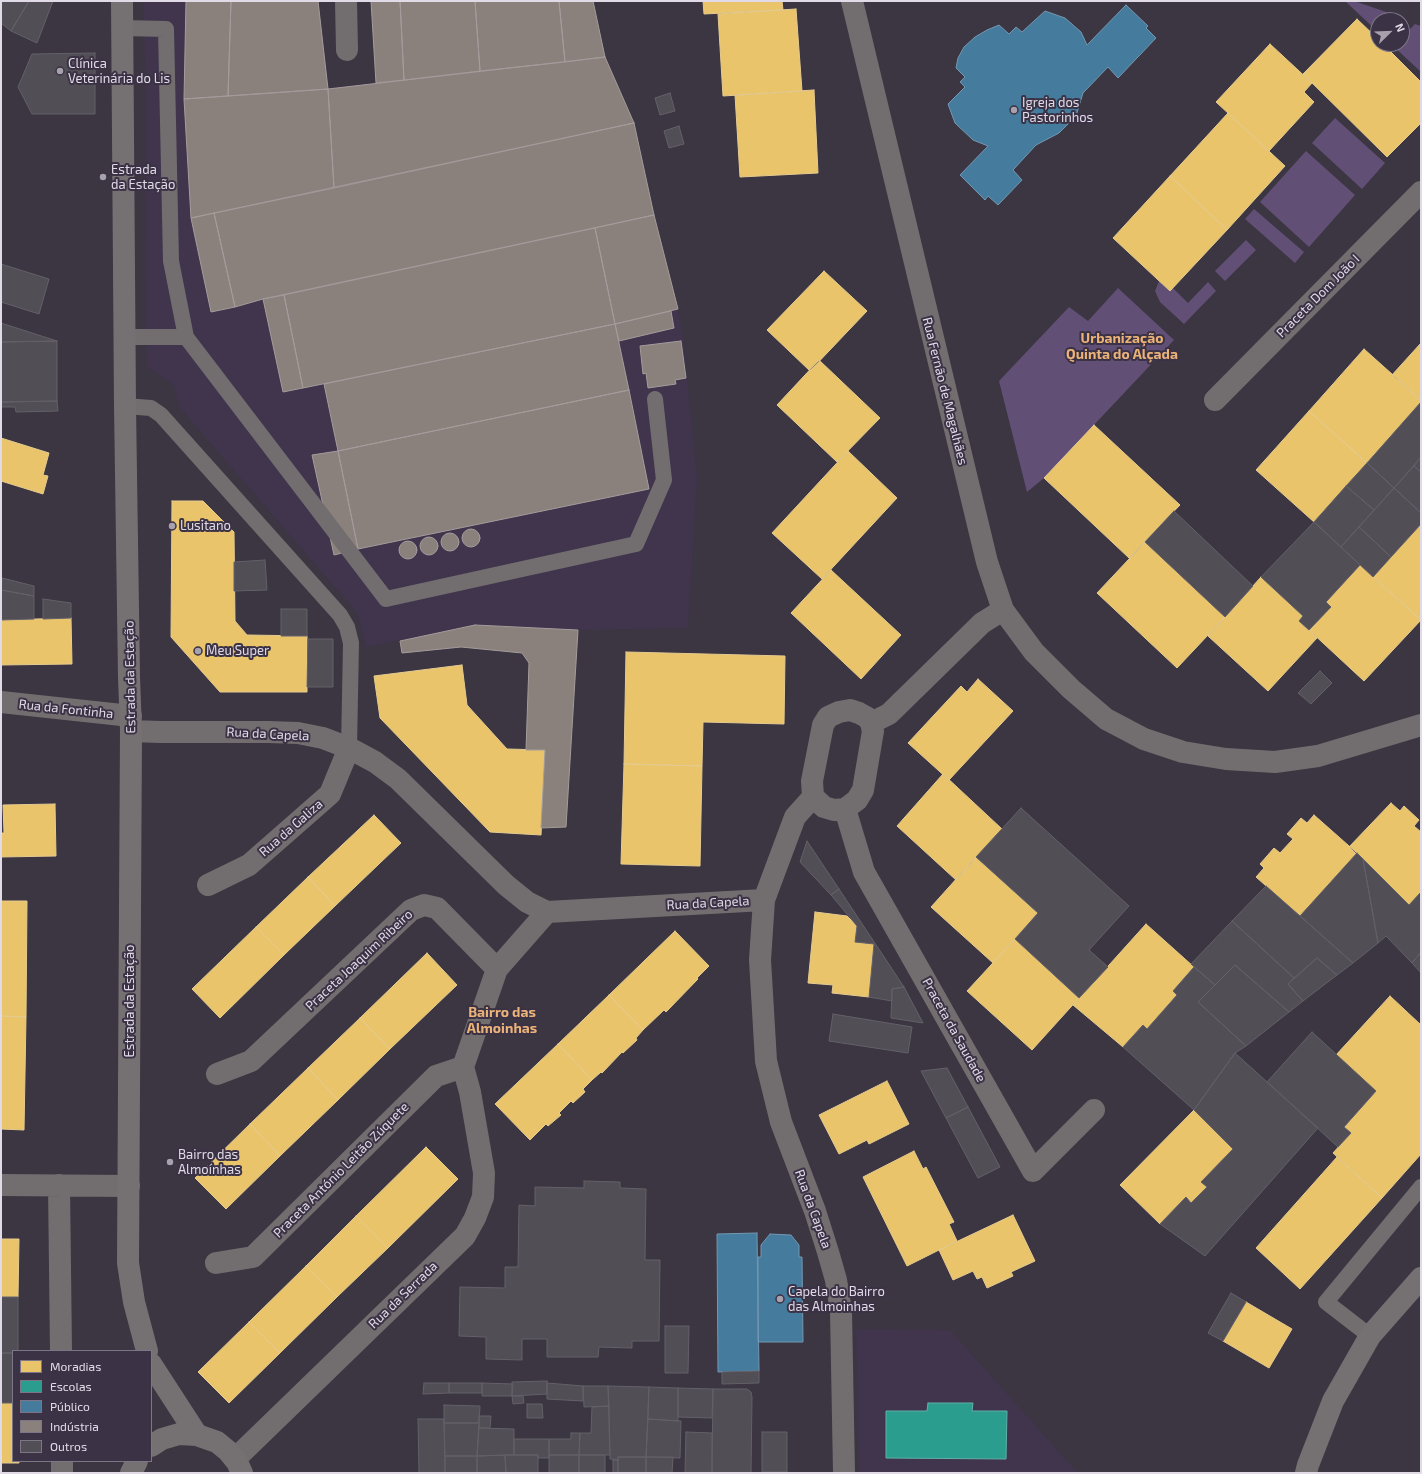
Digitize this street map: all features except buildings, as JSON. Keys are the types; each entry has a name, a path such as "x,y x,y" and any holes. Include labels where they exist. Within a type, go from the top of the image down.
{"main road":[{"name":"Estrada da Estação","path":"122,1 125,406 131,723 128,1263 134,1302 147,1350"},
{"path":"1306,1473 1333,1401 1370,1336 1421,1278"},
{"path":"152,1366 197,1435"},
{"path":"152,1445 162,1439 179,1434 197,1435 217,1442 228,1451 239,1466"},
{"path":"131,1473 136,1462"}],"street":[{"path":"346,1 347,50"},
{"name":"Rua Fernão de Magalhães","path":"852,1 986,562 1003,610 1034,652 1071,689 1106,719 1144,739 1183,752 1226,760 1275,762 1318,756 1421,725"},
{"name":"Praceta Dom João I","path":"1215,400 1421,192"},
{"path":"871,722 889,714 982,623 1003,610"},
{"name":"Rua da Fontinha","path":"1,702 131,723"},
{"path":"764,900 794,817 813,797 812,781 823,725 828,717 839,712 850,710 859,712 871,722 873,731 862,790 857,800 845,809 834,810 824,806 813,797"},
{"name":"Rua da Capela","path":"131,723 160,732 298,733 323,738 349,748 375,762 398,779 506,885 527,902 547,912 764,900 760,960 766,1061 781,1122 815,1211 836,1280 841,1311 844,1473"},
{"name":"Rua da Galiza","path":"208,885 249,865 330,794 349,748"},
{"name":"Praceta da Saudade","path":"845,809 864,872 1033,1171 1094,1110"},
{"name":"Praceta Joaquim Ribeiro","path":"217,1074 251,1061 411,910 424,905 437,908 497,969"},
{"path":"463,1067 497,969 547,912"},
{"name":"Rua da Serrada","path":"239,1466 465,1236 475,1218 483,1197 484,1173 470,1092 463,1067"},
{"name":"Praceta António Leitão Zúquete","path":"216,1263 253,1257 436,1076 463,1067"},
{"path":"1,1185 129,1186"},
{"path":"59,1185 61,1350"},
{"path":"62,1462 62,1473"}],"lane":[{"path":"123,28 166,29 171,261 186,337 386,598 636,544 664,480 655,399"},
{"path":"125,337 186,337"},
{"path":"125,406 151,408 161,415 340,615 347,627 351,643 349,748"},
{"path":"1370,1336 1326,1302 1421,1187"}],"shaded area":[{"path":"143,1 318,1 329,88 376,83 371,1 593,1 605,57 634,123 654,215 682,328 697,477 688,628 578,630 475,625 366,647 358,614 180,408 173,385 147,367 145,274 146,98"},
{"path":"1345,1 1354,1 1386,12 1370,12 1370,24"},
{"path":"1415,24 1421,26 1421,72 1399,52 1410,52 1410,29"},
{"path":"1335,118 1385,163 1362,189 1312,143"},
{"path":"1306,151 1355,195 1309,247 1260,202"},
{"path":"1254,209 1304,252 1295,263 1245,219"},
{"path":"1246,240 1256,250 1225,281 1215,271"},
{"path":"1159,281 1170,291 1173,288 1188,303 1208,282 1216,291 1184,324 1160,302 1155,291"},
{"path":"1118,288 1174,340 1044,478 1027,492 999,381 1069,307 1088,321"},
{"path":"856,1329 950,1330 1078,1473 859,1473"}],"place":[{"name":"Clínica Veterinária do Lis","path":"60,71"},
{"name":"Igreja dos Pastorinhos","path":"1014,110"},
{"name":"Estrada da Estação","path":"103,177"},
{"name":"Lusitano","path":"172,526"},
{"name":"Meu Super","path":"198,651"},
{"name":"Bairro das Almoínhas","path":"170,1162"},
{"name":"Capela do Bairro das Almoinhas","path":"780,1299"}],"district":[{"name":"Urbanização Quinta do Alçada","path":"1122,346"},
{"name":"Bairro das Almoinhas","path":"502,1020"}]}
